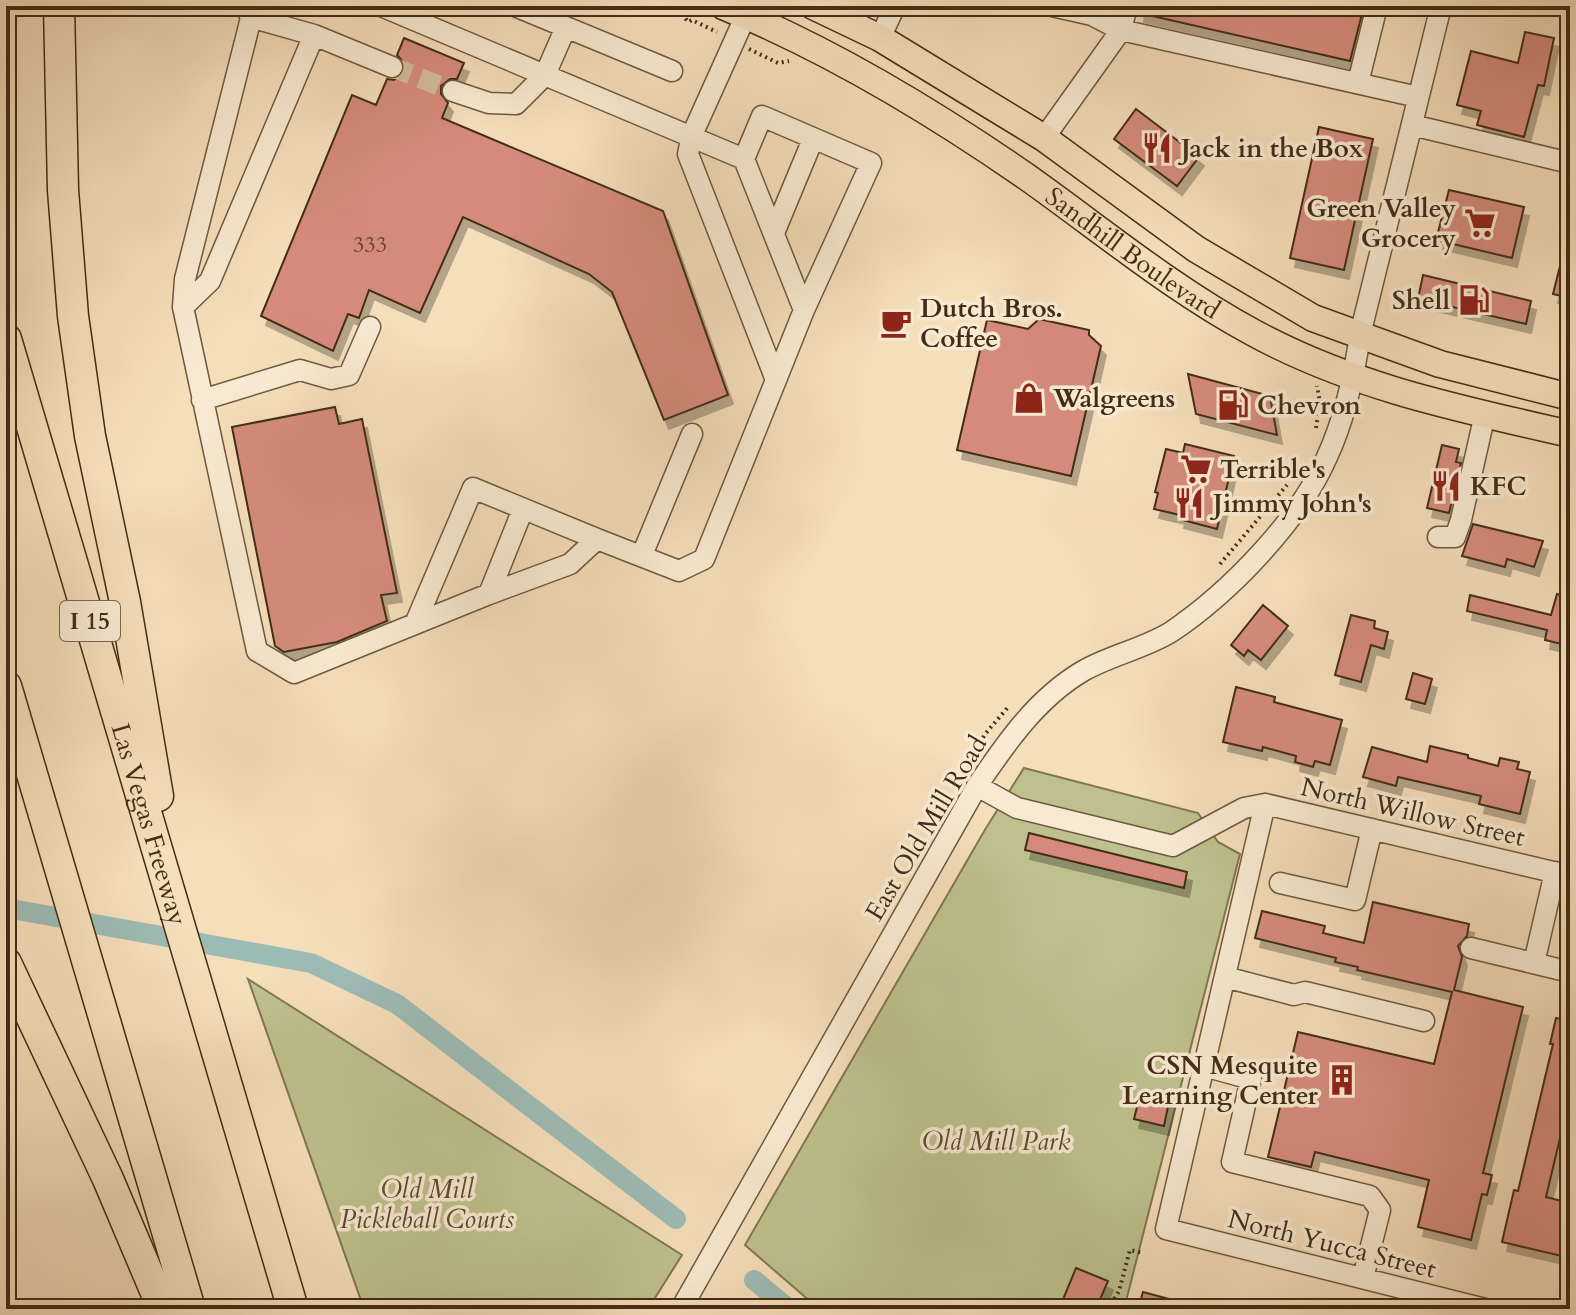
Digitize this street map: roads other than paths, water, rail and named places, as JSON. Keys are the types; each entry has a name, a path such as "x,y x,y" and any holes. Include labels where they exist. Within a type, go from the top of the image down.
{"highway":[{"path":"59,6 63,190 73,316 90,436 125,602 175,904"},
{"name":"Las Vegas Freeway","path":"6,339 293,1309"},
{"path":"6,686 190,1309"},
{"path":"6,963 108,1179 163,1309"}],"main road":[{"name":"Sandhill Boulevard","path":"813,6 880,38 1044,138 1196,249 1313,318 1440,364 1570,397"},
{"name":"Sandhill Boulevard","path":"739,9 940,121 1021,174 1170,281 1254,333 1354,379 1412,397 1570,434"}],"street":[{"path":"381,6 744,159 804,310"},
{"path":"515,6 672,71"},
{"path":"880,38 895,6"},
{"path":"1052,6 1092,15 1121,30 1418,97"},
{"path":"1044,138 1121,30 1127,6"},
{"path":"1358,83 1377,6"},
{"name":"East Old Mill Road","path":"681,1309 977,786 1002,748 1055,689 1085,670 1138,650 1171,631 1230,584 1291,516 1327,459 1354,379 1360,335 1441,6"},
{"path":"739,9 734,41 692,135 688,154 776,380"},
{"path":"392,67 252,11 185,279 183,307 257,651 294,673 570,564 597,539"},
{"path":"453,91 489,103 516,104 545,75 566,27"},
{"path":"183,307 210,281 314,35"},
{"path":"415,624 473,488 679,571 704,559 804,310 871,163 762,116 744,159"},
{"path":"1412,125 1570,163"},
{"path":"774,233 813,139"},
{"path":"202,400 300,370 331,379 349,375 370,327"},
{"path":"1438,537 1455,537 1485,414"},
{"path":"642,555 692,434"},
{"path":"489,594 523,509"},
{"name":"North Willow Street","path":"977,786 1017,808 1173,846 1244,808 1265,804 1563,874"},
{"path":"1265,804 1204,1066 1251,1079 1232,1162 1370,1196 1380,1210 1363,1278"},
{"path":"1280,883 1355,900 1372,829"},
{"path":"1534,963 1563,874"},
{"path":"1471,948 1570,972"},
{"path":"1225,977 1294,995 1305,992 1424,1021"},
{"name":"North Yucca Street","path":"1204,1066 1166,1229 1485,1309"}],"waterway":[{"path":"6,908 311,963 397,1004 676,1219"},
{"path":"754,1280 789,1309"}],"tunnel":[{"path":"392,67 453,91"}],"place":[{"name":"Jack in the Box","path":"1157,148"},
{"name":"Green Valley Grocery","path":"1480,223"},
{"name":"Shell","path":"1474,300"},
{"name":"Dutch Bros. Coffee","path":"896,323"},
{"name":"Walgreens","path":"1029,398"},
{"name":"Chevron","path":"1233,405"},
{"name":"Terrible's","path":"1196,469"},
{"name":"KFC","path":"1446,486"},
{"name":"Jimmy John's","path":"1189,503"},
{"name":"CSN Mesquite Learning Center","path":"1342,1080"}],"park label":[{"name":"Old Mill Park","path":"996,1141"},
{"name":"Old Mill Pickleball Courts","path":"427,1204"}]}
